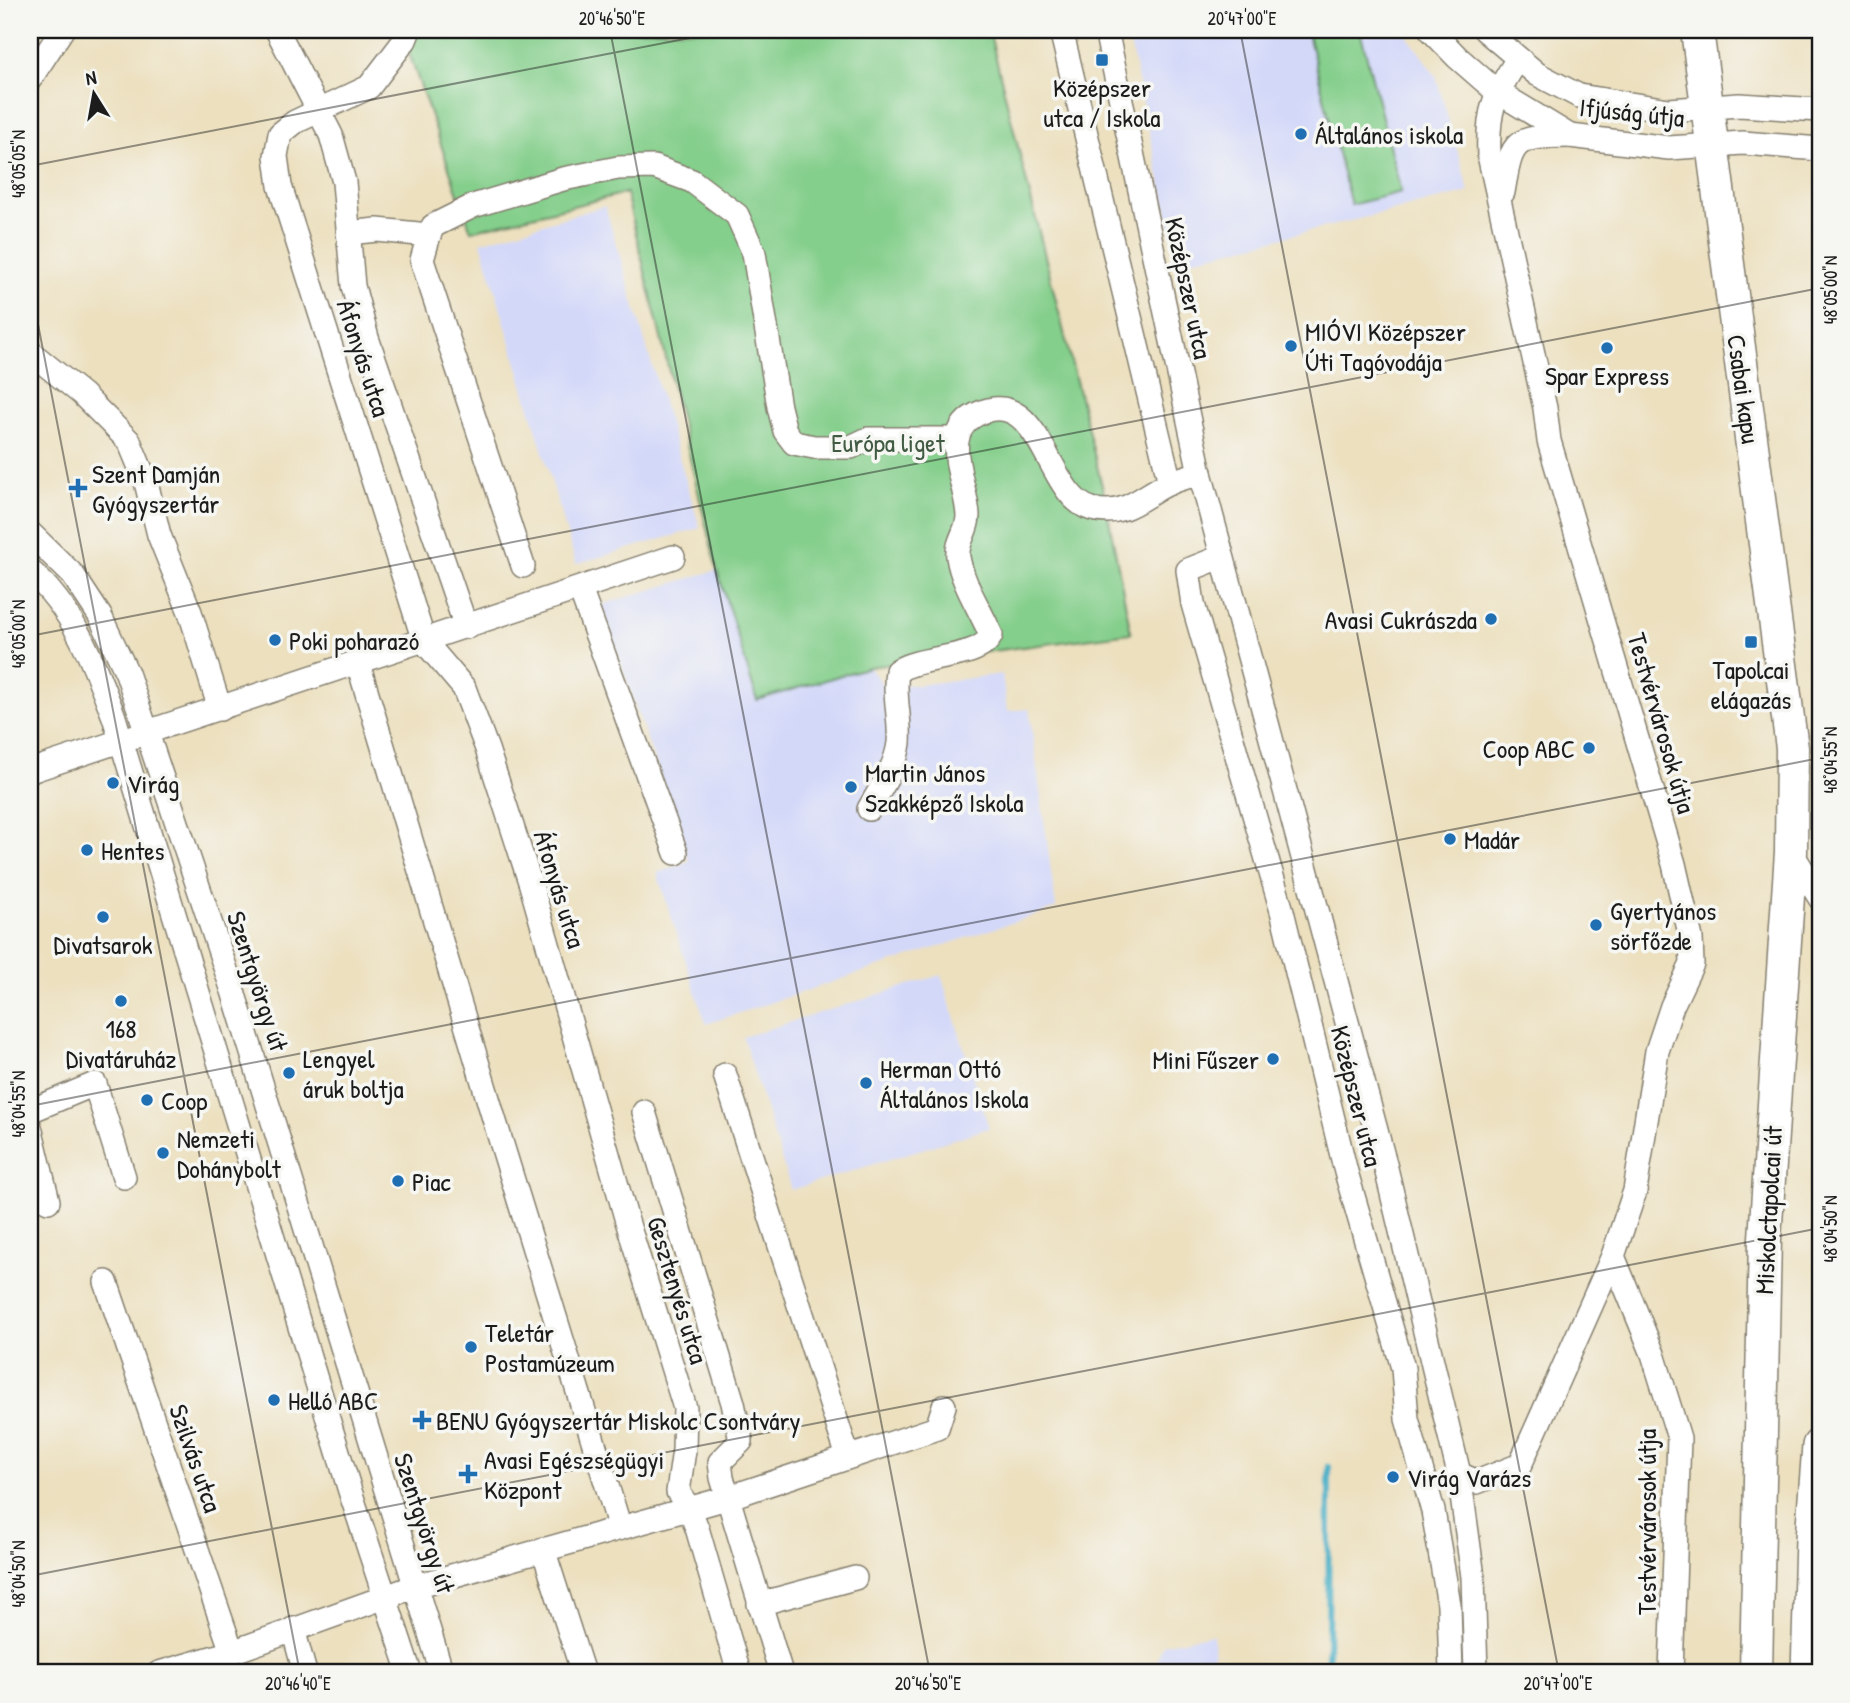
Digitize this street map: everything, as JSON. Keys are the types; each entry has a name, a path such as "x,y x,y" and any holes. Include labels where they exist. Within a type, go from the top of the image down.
{"main road":[{"path":"1809,1673 1813,1539 1820,1446"}],"street":[{"path":"30,79 62,30"},
{"name":"Áfonyás utca","path":"277,30 331,135 344,183 353,286 367,338 466,627"},
{"path":"319,112 369,87 405,40 409,30"},
{"path":"1061,30 1170,483"},
{"name":"Középszer utca","path":"1106,30 1199,473 1378,1138 1458,1474 1474,1577 1476,1673"},
{"name":"Ifjúság útja","path":"1431,30 1496,91 1570,136 1668,148 1743,143 1820,149"},
{"name":"Ifjúság útja","path":"1485,30 1518,60 1579,96 1669,110 1739,105 1820,110"},
{"name":"Csabai kapu","path":"1697,30 1792,748"},
{"name":"Testvérvárosok útja","path":"1458,1474 1477,1482 1520,1465 1613,1256 1635,1191 1657,1051 1672,1006 1692,964 1691,938 1674,864 1549,441 1545,408 1488,145 1488,124 1496,91 1518,60"},
{"name":"Áfonyás utca","path":"319,112 295,122 280,134 276,156 280,186 424,641 464,688 488,750 531,885 588,1088"},
{"name":"Testvérvárosok útja","path":"1501,202 1508,158 1515,148 1526,138 1570,136"},
{"path":"523,566 422,260 433,226 473,206 564,179 618,169 654,167 692,181 737,215 754,253 779,407 785,431 794,443 814,447 851,447 868,439 955,439"},
{"path":"348,233 377,230 429,235"},
{"path":"30,352 82,394 129,441 146,482 159,535 190,612 220,709"},
{"path":"869,809 891,769 899,743 894,689 897,671 908,663 981,647 991,635 958,556 968,516 955,439 964,423 983,412 1005,410 1022,419 1044,447 1076,501 1089,509 1106,512 1127,509 1170,483 1199,473"},
{"name":"Szentgyörgy út","path":"30,533 73,575 100,616 127,673 251,1048 442,1673"},
{"path":"30,771 673,557"},
{"name":"Középszer utca","path":"1221,557 1188,570 1193,604 1282,911 1346,1172 1403,1368 1407,1419 1433,1511 1449,1605 1451,1673"},
{"path":"30,571 57,600 86,647 121,741 251,1171 410,1673"},
{"path":"580,589 677,853"},
{"path":"358,663 620,1528"},
{"name":"Miskolctapolcai út","path":"1756,1673 1765,1238 1791,852 1792,748"},
{"path":"1791,852 1820,898"},
{"path":"725,1075 848,1457"},
{"path":"30,1111 95,1084 124,1177"},
{"name":"Gesztenyés utca","path":"588,1088 685,1408 684,1450 678,1492 689,1508 739,1673"},
{"name":"Gesztenyés utca","path":"644,1112 733,1403 741,1440 720,1462 727,1498 781,1673"},
{"path":"30,1127 48,1201"},
{"name":"Testvérvárosok útja","path":"1613,1256 1653,1354 1679,1438 1671,1673"},
{"name":"Szilvás utca","path":"106,1282 232,1652"},
{"path":"159,1673 232,1652 416,1586 727,1498 937,1428 944,1406"},
{"path":"1407,1419 1441,1409"},
{"path":"543,1549 583,1673"},
{"path":"758,1604 855,1578"},
{"path":"293,1629 305,1673"}],"shaded area":[{"name":"Általános iskola","path":"1127,30 1403,30 1436,76 1469,192 1178,263"},
{"path":"605,206 700,528 576,564 481,242"},
{"name":"Martin János Szakképző Iskola","path":"717,570 757,700 869,667 882,684 917,685 1002,674 1007,711 1029,709 1056,908 706,1024 657,873 689,861 601,605"},
{"name":"Herman Ottó Általános Iskola","path":"941,975 989,1128 791,1190 743,1037"},
{"path":"1213,1634 1214,1673 1152,1673 1163,1644"}],"green space":[{"name":"Európa liget","path":"401,30 989,30 1104,494 1131,633 869,667 757,700 717,570 626,193 471,231"},
{"path":"1307,30 1360,30 1401,192 1351,205"}],"waterway":[{"path":"1328,1673 1329,1466"}],"place":[{"name":"Középszer utca / Iskola","path":"1102,60"},
{"name":"Általános iskola","path":"1301,134"},
{"name":"MIÓVI Középszer Úti Tagóvodája","path":"1291,346"},
{"name":"Spar Express","path":"1607,348"},
{"name":"Szent Damján Gyógyszertár","path":"78,488"},
{"name":"Avasi Cukrászda","path":"1491,619"},
{"name":"Poki poharazó","path":"275,640"},
{"name":"Tapolcai elágazás","path":"1751,642"},
{"name":"Coop ABC","path":"1589,748"},
{"name":"Virág","path":"113,783"},
{"name":"Martin János Szakképző Iskola","path":"851,787"},
{"name":"Madár","path":"1450,839"},
{"name":"Hentes","path":"87,850"},
{"name":"Divatsarok","path":"103,917"},
{"name":"Gyertyános sörfőzde","path":"1596,925"},
{"name":"168 Divatáruház","path":"121,1001"},
{"name":"Mini Fűszer","path":"1273,1059"},
{"name":"Lengyel áruk boltja","path":"289,1073"},
{"name":"Herman Ottó Általános Iskola","path":"866,1083"},
{"name":"Coop","path":"147,1100"},
{"name":"Nemzeti Dohánybolt","path":"163,1153"},
{"name":"Piac","path":"398,1181"},
{"name":"Teletár Postamúzeum","path":"471,1347"},
{"name":"Helló ABC","path":"274,1400"},
{"name":"BENU Gyógyszertár Miskolc Csontváry","path":"422,1420"},
{"name":"Avasi Egészségügyi Központ","path":"468,1474"},
{"name":"Virág Varázs","path":"1393,1477"}]}
